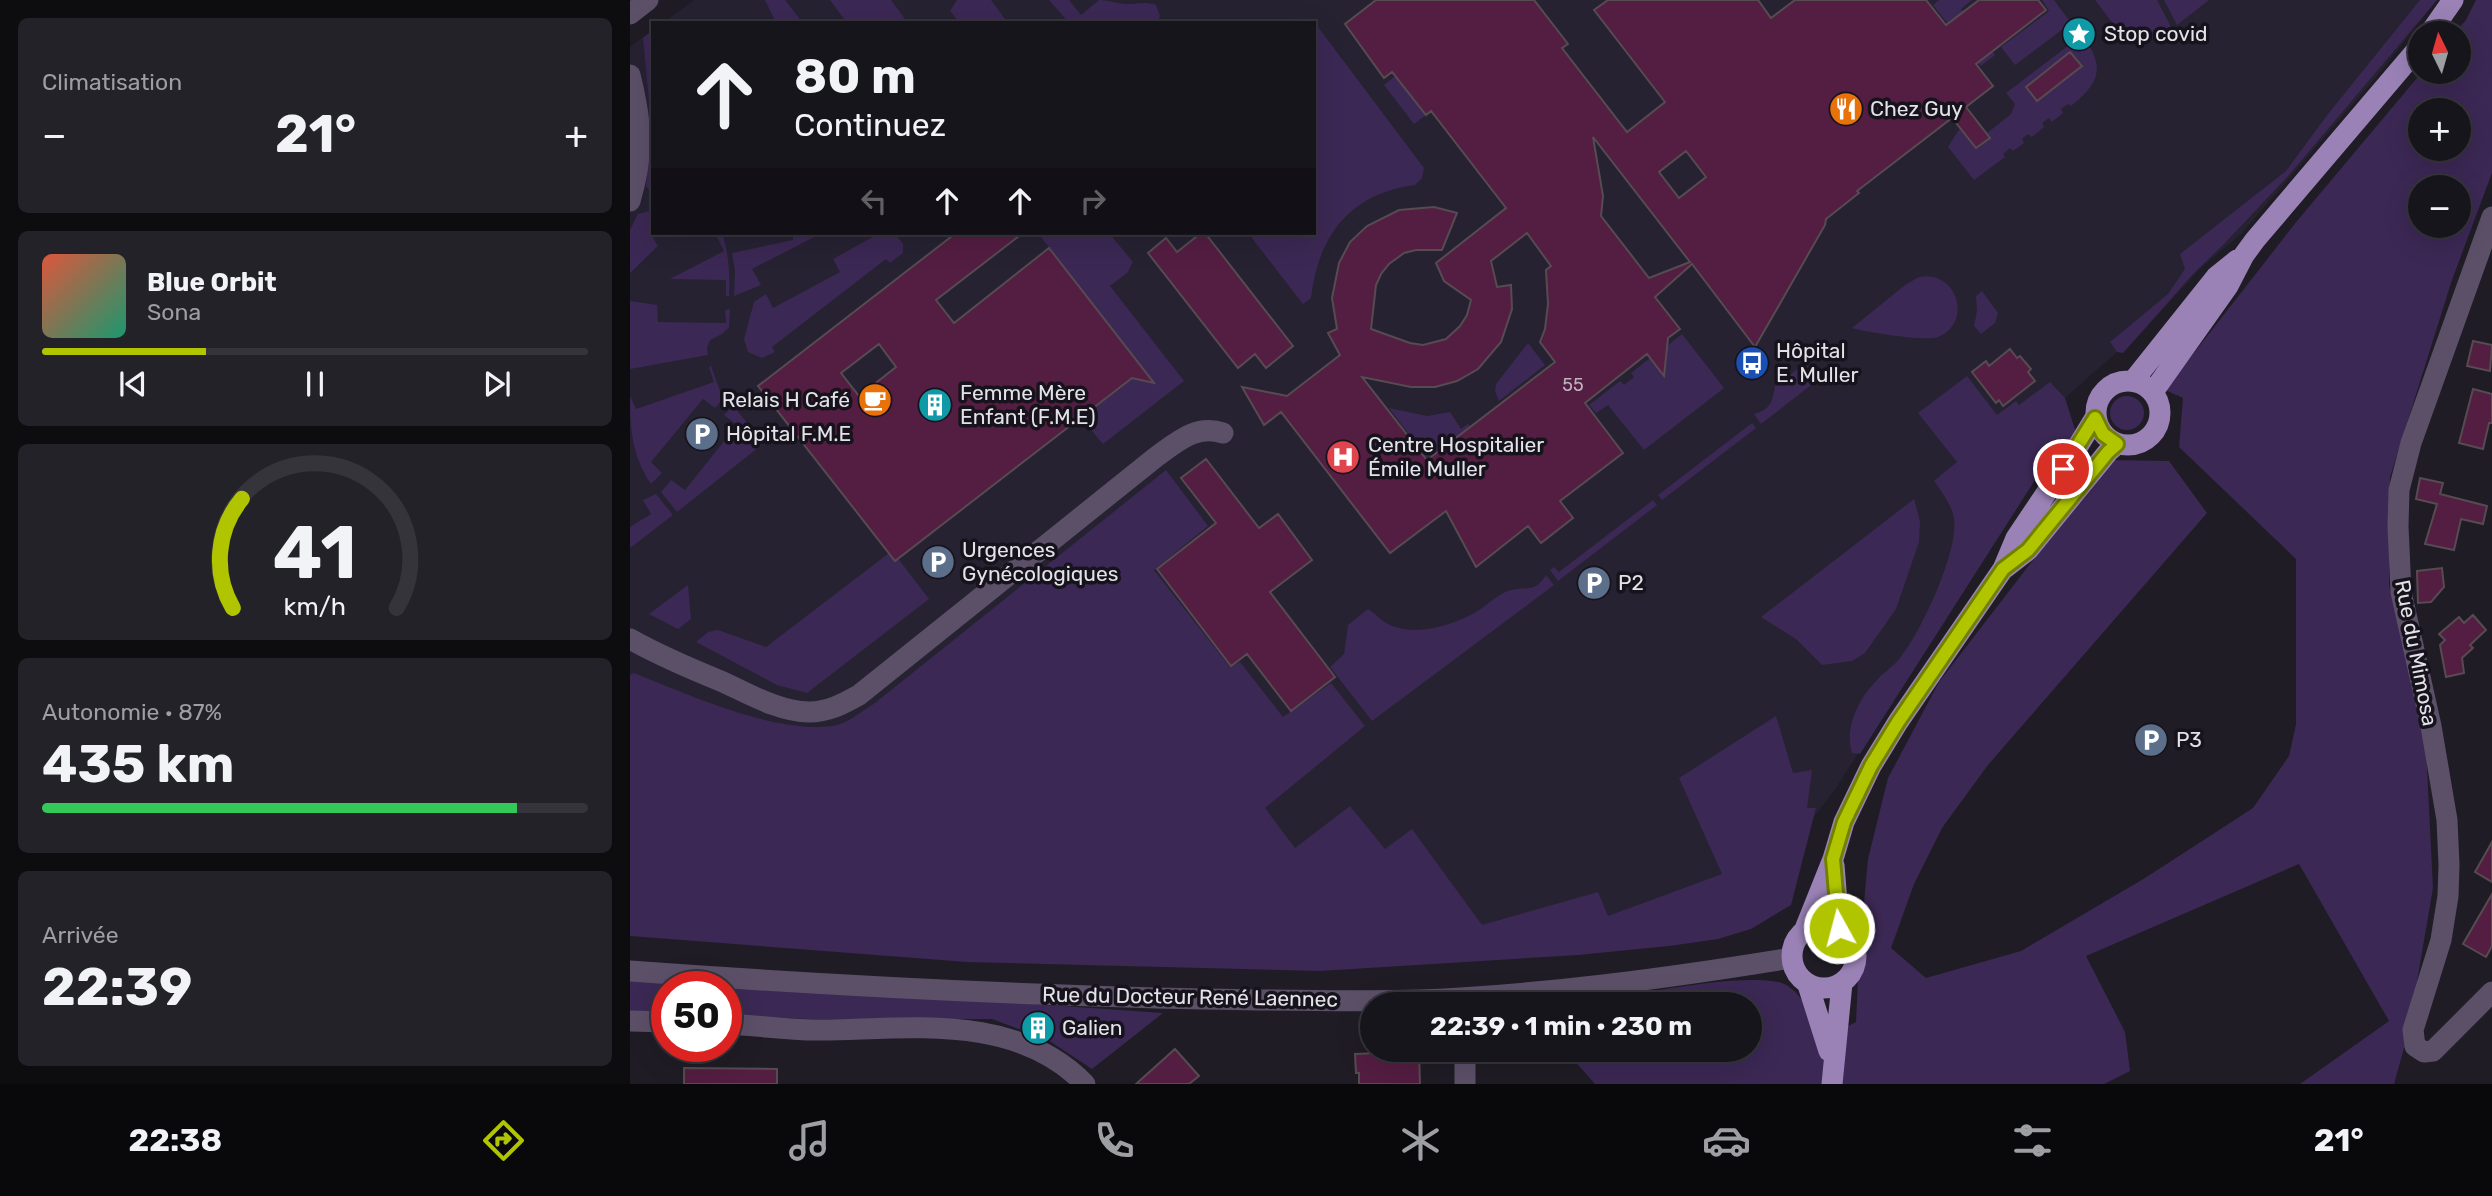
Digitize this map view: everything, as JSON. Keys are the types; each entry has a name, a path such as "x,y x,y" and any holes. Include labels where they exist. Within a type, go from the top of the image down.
{"main road":[{"path":"2439,21 2454,0"},
{"path":"2133,381 2216,277 2244,255 2408,60"},
{"path":"2153,392 2228,286 2244,255"},
{"path":"2133,381 2144,384 2153,392 2160,409 2160,418 2152,435 2136,444 2117,444 2103,434 2095,418 2095,407 2105,390 2113,384 2133,381"},
{"path":"1805,929 1833,859 1844,822 1871,766 2003,569 2016,538 2095,418"},
{"path":"2003,569 2028,550 2117,444"},
{"path":"1833,859 1839,928"},
{"path":"1808,985 1832,986 1842,983 1851,974 1856,961 1856,948 1850,936 1839,928 1816,924 1805,929 1792,947 1791,958 1794,969 1808,985 1832,1073"},
{"path":"1832,1073 1842,983"}],"street":[{"path":"630,14 648,0"},
{"path":"630,75 640,126 639,170 630,201"},
{"name":"Rue du Mimosa","path":"2492,217 2411,443 2399,490 2401,592 2431,726 2448,831 2448,896 2441,940 2413,1030 2415,1046 2424,1052 2433,1051 2492,992"},
{"path":"630,639 676,662 794,711 824,711 842,705 870,686 1156,457 1201,430 1212,429 1223,433"},
{"name":"Rue du Docteur René Laennec","path":"1538,992 1791,958"},
{"name":"Rue du Docteur René Laennec","path":"630,971 810,984 1150,998 1360,1001"},
{"path":"630,1021 651,1022"},
{"path":"742,1025 819,1031 911,1027 979,1031 1024,1043 1069,1069 1085,1084"},
{"path":"1465,1062 1465,1084"}],"shaded area":[{"name":"Centre Hospitalier Émile Muller","path":"694,0 2437,0 2420,21 2408,21 2408,37 2241,234 2201,268 2123,353 2117,352 2065,398 2076,433 2035,480 1834,791 1790,847 1630,918 1404,939 630,858 630,47 651,31 651,235 1316,235 1316,21 666,21"},
{"path":"765,0 785,0 801,21 775,21"},
{"path":"830,0 891,0 907,21 846,21"},
{"path":"957,0 991,0 1007,21 958,21 950,11"},
{"path":"1049,0 1069,0 1081,15 1099,0 1123,4 1149,3 1156,5 1160,16 1158,21 1067,21"},
{"path":"1939,0 1972,0 1961,9 1995,55 1981,66 1933,5"},
{"path":"2042,0 2054,0 2071,23 2015,65 2001,47 2049,11"},
{"path":"2095,0 2157,0 2172,29 2149,39 2124,38"},
{"path":"2164,0 2209,0 2177,25"},
{"path":"2420,0 2437,0 2419,21 2408,21 2408,34 2289,175 2192,275 2123,353 2117,352 2110,342 2168,294 2185,269 2180,254 2286,171"},
{"path":"2476,0 2492,0 2492,173 2471,229 2471,175 2408,175 2408,238 2468,238 2390,477 2389,585 2425,728 2433,888 2408,1034 2394,1084 2300,1084 2389,1021 2299,864 2086,956 2125,1032 2130,1071 2104,1084 1595,1084 1576,1062 1762,1062 1762,992 1649,992 1720,982 1773,981 1788,986 1800,997 1811,1018 1817,1042 1856,1022 1868,859 1888,778 1939,682 2110,460 2169,461 2207,513 1988,765 1942,828 1914,884 1891,948 1926,978 2021,951 2145,878 2253,808 2289,756 2296,724 2296,559 2179,447 2183,398 2165,390 2297,221 2412,84 2471,84 2471,21 2465,21"},
{"path":"1316,24 1424,168 1422,178 1415,185 1373,197 1342,221 1321,255 1311,298 1303,304 1250,235 1316,235"},
{"path":"651,32 651,122 643,38"},
{"path":"2082,35 2090,46 2097,65 2094,82 2081,98 2071,106 2068,104 2061,109 2063,113 2052,122 2049,118 2042,123 2044,127 2032,137 2028,134 2022,139 2024,143 2013,151 2010,148 2003,154 2005,157 1974,180 1948,147 1958,131 1964,126 1968,131 1979,123 1987,133 2011,114 2015,104 2006,93"},
{"path":"1395,76 1426,115 1414,124 1384,85"},
{"path":"651,122 651,192 646,186"},
{"path":"651,211 650,233 658,246 630,273 630,230 638,214"},
{"path":"716,235 722,235 726,249 729,296 726,296 726,280 670,279 724,251"},
{"path":"793,235 818,235 752,269 761,285 734,296 735,271 732,253 793,240"},
{"path":"876,235 896,235 903,244 903,253 890,263 886,259 772,347 775,352 762,358 748,352 744,339 754,302 766,294 773,308 840,272 833,259"},
{"path":"1040,235 1111,235 1133,262 1127,273 1110,286 1184,381 1103,444 1081,418 1143,369"},
{"path":"1919,277 1932,277 1943,281 1951,289 1958,310 1949,330 1938,337 1921,338 1852,328 1905,285"},
{"path":"1982,291 1998,313 1995,323 1981,334 1974,326 1976,296"},
{"path":"630,301 657,305 658,322 726,323 725,310 730,309 729,327 710,340 708,355 630,369"},
{"path":"1682,334 1724,388 1644,450 1608,405 1596,413 1589,405 1620,381 1624,385 1634,377 1631,373 1650,358 1664,375 1667,346"},
{"path":"1528,343 1545,365 1499,401 1495,391 1496,384"},
{"path":"1803,365 1812,366 1821,375 1819,379 1761,424 1754,414 1770,404 1775,386"},
{"path":"711,366 723,399 715,408 703,399 651,462 662,473 651,484 633,442 630,396 636,409 714,382 709,367"},
{"path":"1967,376 1997,415 2016,401 2019,405 2050,382 2065,398 2076,433 2035,480 1860,754 1852,753 1850,733 1859,704 1870,687 1898,661 1909,646 1937,591 1951,550 1954,518 1934,481 1957,462 1918,413"},
{"path":"2127,396 2139,401 2144,413 2139,425 2127,430 2115,425 2110,413 2115,401"},
{"path":"733,406 764,443 677,512 661,492 671,480 685,490 737,425 724,415"},
{"path":"1389,408 1427,416 1450,412 1461,429 1468,424 1471,427 1427,458"},
{"path":"1752,423 1756,428 1662,500 1658,495"},
{"path":"1166,470 1208,526 1154,570 1230,667 1240,662 1283,717 1331,683 1365,726 1265,808 1295,848 1350,806 1385,849 1412,829 1482,925 1598,892 1608,916 1722,874 1679,778 1776,716 1793,773 1812,770 1807,808 1816,808 1791,905 1751,929 1718,939 1669,946 1578,955 1320,971 967,962 630,936 630,675 634,673 705,701 784,724 809,727 843,723 875,703"},
{"path":"656,494 673,515 630,548 630,527 651,514 643,500"},
{"path":"1914,499 1920,521 1919,542 1896,609 1865,653 1852,661 1822,665 1796,639 1761,617"},
{"path":"1653,500 1657,505 1558,581 1550,570 1554,567 1559,572"},
{"path":"889,553 895,561 900,561 929,599 807,693 777,685 696,642 708,632 718,630 766,647"},
{"path":"1546,575 1554,585 1372,721 1330,667 1344,654 1348,625 1368,609 1386,623 1408,630 1444,626 1476,612 1508,591 1537,585"},
{"path":"688,585 691,619 678,629 649,614"},
{"path":"630,976 651,977 651,1013 630,1012"},
{"path":"742,984 1163,1013 1092,1069 1048,1040 992,1019 742,1017"}],"building":[{"path":"1376,0 1534,0 1568,44 1562,48 1627,132 1665,102 1594,10 1608,0 1758,0 1771,18 1795,0 1926,0 1946,25 1979,0 2038,0 2046,10 1976,64 1993,86 1966,107 1990,138 1976,148 1952,118 1857,191 1859,193 1826,219 1755,347 1692,264 1655,297 1680,329 1668,338 1664,376 1647,354 1585,403 1623,453 1560,501 1573,518 1541,543 1528,526 1476,567 1446,511 1390,553 1281,412 1264,425 1242,387 1287,396 1340,355 1328,333 1337,329 1332,298 1339,263 1350,242 1367,226 1399,210 1434,207 1457,213 1442,250 1404,253 1381,274 1376,285 1371,329 1423,345 1446,339 1460,326 1467,315 1471,300 1444,281 1436,263 1506,208 1431,111 1426,115 1392,72 1384,78 1345,24","holes":["1593,137 1690,262 1649,278 1601,216 1603,196","1686,151 1706,177 1679,198 1659,172","1527,233 1551,266 1546,270 1548,304 1545,329 1540,342 1555,362 1427,460 1362,377 1411,387 1435,387 1457,381 1478,369 1501,342 1512,309 1511,285 1497,287 1491,261"]},
{"path":"2070,52 2082,66 2037,101 2026,87"},
{"name":"Femme Mère Enfant (F.M.E)","path":"953,235 1020,235 936,300 954,323 1049,248 1154,383 1132,378 895,561 758,386","holes":["879,344 896,367 859,396 841,373"]},
{"path":"1198,235 1207,235 1293,346 1266,368 1255,354 1238,368 1148,253 1166,238 1177,252"},
{"path":"2473,341 2492,345 2490,371 2467,366"},
{"path":"2010,349 2031,369 2028,372 2035,381 2003,406 1999,400 1996,403 1972,372 1986,361 1989,366"},
{"path":"2473,389 2492,394 2492,423 2489,423 2483,449 2459,443"},
{"path":"1206,459 1259,528 1278,514 1312,560 1270,592 1335,677 1291,711 1247,654 1231,666 1157,569 1216,523 1181,478"},
{"path":"2420,478 2443,483 2440,494 2487,506 2483,524 2461,519 2454,550 2425,544 2437,504 2416,499"},
{"path":"2442,568 2444,587 2431,602 2418,603 2417,571"},
{"path":"2473,615 2486,630 2470,645 2473,648 2462,658 2464,673 2446,677 2440,645 2445,640 2439,634 2459,617 2464,623"},
{"path":"2492,842 2492,882 2475,872"},
{"path":"2492,894 2492,946 2486,957 2463,944"},
{"path":"1175,1049 1199,1076 1189,1084 1136,1084"},
{"path":"1355,1054 1360,1054 1360,1062 1419,1062 1420,1084 1359,1084"},
{"path":"684,1068 777,1069 777,1084 684,1084"}],"place":[{"name":"Stop covid","path":"2079,34"},
{"name":"Chez Guy","path":"1846,109"},
{"name":"Hôpital E. Muller","path":"1752,363"},
{"name":"Relais H Café","path":"875,400"},
{"name":"Femme Mère Enfant (F.M.E)","path":"935,405"},
{"name":"Hôpital F.M.E","path":"702,434"},
{"name":"Centre Hospitalier Émile Muller","path":"1343,457"},
{"name":"Urgences Gynécologiques","path":"938,562"},
{"name":"P2","path":"1594,583"},
{"name":"P3","path":"2151,740"},
{"name":"Galien","path":"1038,1028"}],"route":[{"path":"1839,928 1833,859 1844,822 1871,766 2003,569 2028,550 2117,444 2103,434 2095,418 2063,469"}]}
